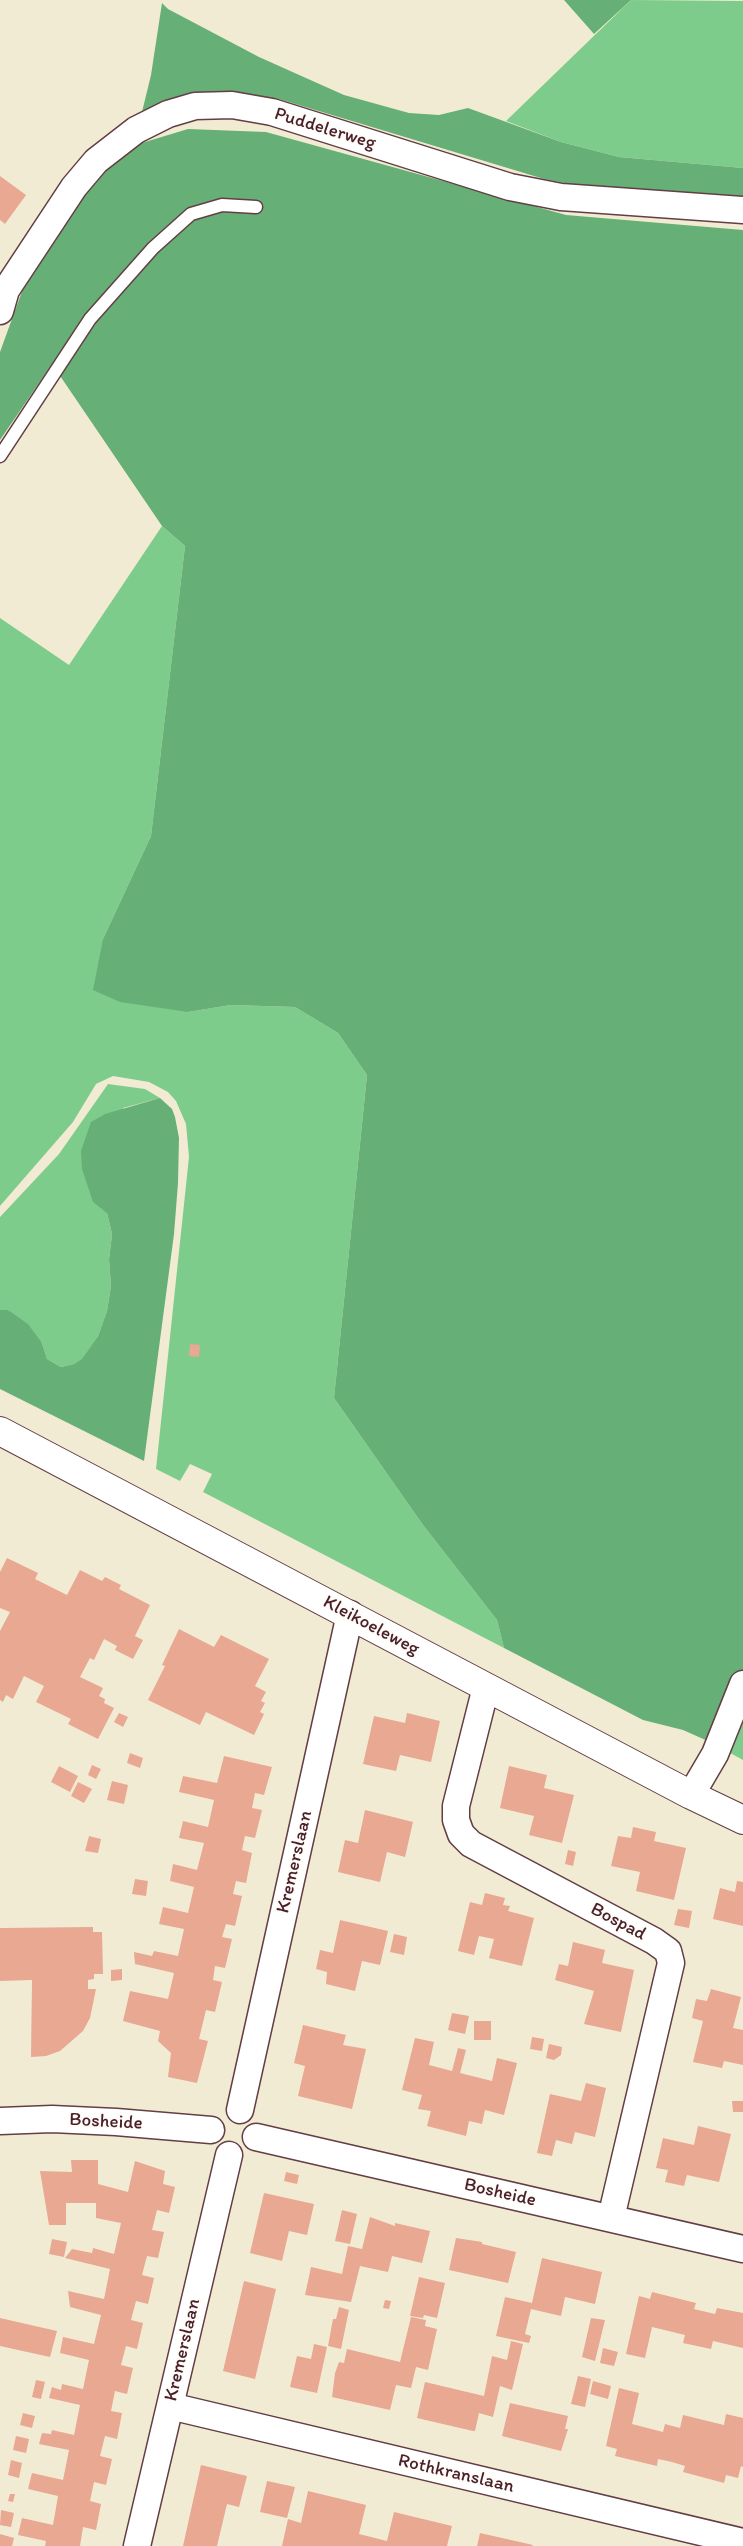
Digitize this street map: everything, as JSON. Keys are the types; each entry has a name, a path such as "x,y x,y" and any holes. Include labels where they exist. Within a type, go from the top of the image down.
{"street":[{"name":"Puddelerweg","path":"0,311 6,290 15,275 74,187 96,161 136,130 168,114 195,106 232,105 272,112 510,187 561,197 743,210"},
{"name":"Kleikoeleweg","path":"0,1431 691,1795 743,1820"},
{"name":"Kremerslaan","path":"240,2110 350,1614"},
{"path":"691,1795 715,1754 743,1684"},
{"name":"Bospad","path":"486,1687 456,1806 456,1820 461,1834 472,1844 654,1941 668,1951 670,1957 671,1963 611,2218"},
{"path":"230,2110 240,2110 253,2120 256,2137 246,2151 229,2154 221,2152 215,2146 211,2130 214,2120 230,2110"},
{"name":"Bosheide","path":"0,2121 97,2121 211,2130"},
{"name":"Bosheide","path":"256,2137 743,2249"},
{"name":"Kremerslaan","path":"137,2546 229,2154"},
{"name":"Rothkranslaan","path":"170,2406 743,2542"}],"lane":[{"path":"0,456 90,319 153,248 191,214 222,205 256,207"}],"green space":[{"path":"564,0 631,0 594,34"},
{"path":"631,0 743,1 743,168 619,157 561,142 506,121"},
{"path":"162,3 168,9 259,57 344,95 409,113 439,115 468,108 561,142 619,157 743,168 743,201 622,194 544,179 279,99 213,95 163,103 142,112 151,75"},
{"path":"188,129 266,132 566,215 743,230 743,1671 710,1742 683,1730 643,1720 504,1648 497,1620 423,1525 334,1398 367,1075 338,1033 295,1007 231,1005 188,1012 120,1002 93,990 103,939 151,836 185,546 162,526 52,364 0,440 0,352 29,272 74,205 98,176 135,145"},
{"path":"162,526 185,546 151,836 103,939 188,1012 231,1005 295,1007 338,1033 367,1075 334,1398 423,1525 497,1620 504,1648 203,1492 212,1474 190,1464 180,1481 156,1469 189,1157 186,1124 176,1101 168,1092 149,1082 113,1076 96,1084 73,1122 0,1206 0,618 69,665"},
{"path":"108,1084 145,1089 160,1098 123,1108 107,1213 112,1234 109,1260 111,1286 107,1311 98,1336 82,1360 61,1367 47,1359 42,1343 8,1310 0,1310 0,1217 59,1154"},
{"path":"160,1098 172,1109 175,1117 179,1138 178,1183 174,1234 144,1461 0,1389 0,1310 8,1310 28,1324 42,1343 47,1359 61,1367 74,1364 82,1359 98,1336 107,1311 111,1286 109,1260 112,1234 107,1213 93,1202 82,1169 81,1151 91,1122 105,1114"},
{"path":"743,1671 743,1760 710,1742"}],"building":[{"path":"0,176 26,195 5,224 0,220"},
{"path":"190,1344 200,1345 199,1357 189,1356"},
{"path":"7,1558 38,1573 35,1579 67,1595 80,1570 102,1581 105,1577 121,1585 119,1589 150,1605 135,1636 143,1640 133,1659 115,1650 117,1646 104,1639 94,1660 90,1658 80,1677 103,1688 99,1696 105,1699 104,1703 114,1708 98,1739 68,1724 71,1719 36,1702 44,1686 24,1676 13,1699 6,1695 3,1702 0,1700 0,1631 10,1612 0,1608 0,1572"},
{"path":"179,1629 214,1647 221,1635 269,1659 255,1686 266,1692 261,1701 265,1703 260,1712 264,1714 254,1735 206,1712 200,1725 148,1700 165,1666 162,1665"},
{"path":"119,1713 128,1717 123,1727 114,1722"},
{"path":"407,1713 440,1721 431,1762 400,1755 396,1771 363,1764 374,1716 405,1723"},
{"path":"130,1753 143,1758 140,1768 127,1763"},
{"path":"224,1756 272,1767 264,1795 255,1793 252,1808 262,1810 255,1838 245,1836 242,1850 252,1853 246,1883 236,1881 233,1894 242,1896 235,1926 226,1924 222,1937 232,1939 225,1968 215,1966 213,1980 222,1982 215,2012 206,2010 199,2039 208,2041 197,2083 168,2077 171,2053 158,2041 160,2031 123,2021 130,1991 168,1999 174,1973 135,1964 134,1952 152,1956 154,1951 178,1956 184,1929 159,1924 163,1907 188,1913 194,1887 170,1881 173,1864 197,1870 204,1843 179,1838 183,1821 208,1827 214,1800 179,1792 183,1776 217,1783"},
{"path":"92,1765 101,1769 96,1779 88,1775"},
{"path":"59,1766 78,1776 70,1792 51,1782"},
{"path":"509,1766 547,1775 544,1788 574,1795 562,1843 529,1835 534,1816 500,1808"},
{"path":"112,1781 128,1785 124,1804 107,1800"},
{"path":"78,1782 92,1789 84,1803 71,1796"},
{"path":"365,1810 413,1822 405,1857 387,1852 380,1882 338,1872 345,1840 358,1843"},
{"path":"633,1827 656,1832 654,1841 686,1848 674,1900 636,1891 640,1872 611,1866 618,1836 631,1838"},
{"path":"89,1836 101,1839 98,1853 85,1851"},
{"path":"568,1850 576,1852 573,1866 565,1864"},
{"path":"135,1879 148,1881 146,1896 132,1894"},
{"path":"737,1881 743,1882 743,1926 713,1919 720,1888 735,1892"},
{"path":"485,1893 505,1898 503,1905 510,1906 508,1911 534,1918 522,1966 489,1958 494,1939 479,1936 474,1955 458,1951 470,1902 482,1905"},
{"path":"678,1909 692,1911 689,1928 674,1925"},
{"path":"340,1920 388,1931 380,1965 362,1961 355,1991 326,1984 327,1972 316,1969 320,1950 333,1953"},
{"path":"93,1927 93,1932 102,1932 103,1974 94,1974 94,1979 88,1980 88,1989 96,1989 90,2018 83,2031 60,2051 46,2056 31,2057 32,1980 0,1981 0,1928"},
{"path":"394,1934 407,1937 404,1955 390,1952"},
{"path":"573,1942 605,1950 602,1963 634,1970 621,2032 584,2024 594,1991 555,1980 559,1964 568,1966"},
{"path":"122,1969 122,1980 111,1981 111,1970"},
{"path":"711,1989 741,1997 733,2028 743,2030 743,2065 724,2061 722,2068 693,2062 703,2021 692,2018 696,1999 707,2001"},
{"path":"452,2013 469,2016 465,2034 448,2030"},
{"path":"474,2021 491,2021 491,2040 474,2040"},
{"path":"303,2025 346,2035 343,2045 366,2049 352,2109 298,2096 305,2066 294,2063"},
{"path":"532,2037 544,2039 542,2051 530,2049"},
{"path":"415,2038 434,2042 429,2065 452,2071 458,2048 466,2050 460,2073 492,2081 497,2058 517,2063 504,2115 485,2110 482,2124 469,2121 466,2136 427,2126 431,2111 418,2109 422,2095 402,2090"},
{"path":"549,2044 562,2047 561,2055 554,2060 546,2058"},
{"path":"586,2083 606,2088 595,2137 575,2132 572,2144 556,2140 552,2156 537,2153 550,2094 581,2101"},
{"path":"732,2101 743,2101 743,2112 733,2112"},
{"path":"698,2126 731,2134 719,2182 687,2175 684,2186 665,2182 668,2170 656,2168 663,2138 694,2145"},
{"path":"71,2160 98,2160 98,2184 128,2192 135,2161 165,2171 163,2184 175,2187 169,2213 157,2210 152,2230 164,2232 158,2258 147,2256 142,2275 154,2278 148,2304 136,2301 131,2320 143,2323 137,2349 126,2346 121,2365 133,2368 127,2394 115,2391 111,2411 122,2413 117,2439 105,2436 100,2456 112,2459 106,2485 94,2482 90,2501 101,2504 96,2530 83,2527 80,2546 45,2546 46,2541 18,2535 22,2518 53,2525 58,2496 28,2489 32,2473 63,2480 69,2450 39,2444 42,2433 51,2434 52,2430 74,2435 80,2405 49,2398 52,2387 61,2390 62,2384 83,2389 89,2360 60,2353 63,2337 94,2344 101,2315 70,2307 68,2291 104,2299 110,2269 65,2258 72,2249 92,2253 93,2248 114,2254 121,2223 96,2218 96,2203 66,2203 66,2225 49,2225 40,2171 72,2172"},
{"path":"286,2172 299,2175 297,2184 284,2181"},
{"path":"264,2193 314,2204 307,2235 289,2231 282,2261 250,2253"},
{"path":"342,2210 357,2214 350,2244 335,2241"},
{"path":"370,2217 395,2226 395,2223 430,2231 422,2263 392,2256 388,2272 360,2266 351,2302 305,2295 311,2267 342,2274 348,2246 362,2249"},
{"path":"456,2238 482,2242 482,2244 516,2252 508,2283 449,2270"},
{"path":"52,2239 67,2242 64,2257 49,2254"},
{"path":"542,2258 602,2272 595,2304 565,2297 561,2316 531,2309 525,2334 531,2336 529,2343 496,2336 505,2297 532,2303"},
{"path":"419,2277 445,2283 437,2318 424,2315 423,2318 410,2316"},
{"path":"244,2281 276,2289 255,2379 223,2371"},
{"path":"652,2292 696,2303 694,2309 715,2314 717,2308 743,2313 743,2348 713,2341 711,2349 683,2343 685,2335 652,2327 645,2358 626,2354 639,2296 650,2299"},
{"path":"385,2300 391,2301 389,2309 383,2308"},
{"path":"339,2307 349,2310 341,2349 328,2346 333,2319 336,2319"},
{"path":"411,2317 426,2320 425,2326 437,2329 428,2370 416,2367 411,2388 396,2385 390,2410 332,2397 335,2373 339,2362 344,2363 347,2349 400,2362"},
{"path":"0,2318 57,2331 50,2357 0,2346"},
{"path":"591,2318 605,2320 595,2361 582,2357"},
{"path":"511,2341 523,2344 512,2390 500,2386 493,2417 479,2413 475,2431 417,2418 425,2382 484,2396 492,2356 507,2360"},
{"path":"314,2344 327,2347 317,2393 290,2387 297,2356 311,2359"},
{"path":"603,2348 618,2352 614,2366 600,2363"},
{"path":"578,2376 591,2379 585,2407 571,2404"},
{"path":"36,2380 45,2382 41,2399 32,2397"},
{"path":"593,2381 611,2386 608,2399 590,2394"},
{"path":"619,2388 639,2393 632,2424 663,2432 665,2424 680,2428 683,2415 724,2425 726,2414 743,2418 743,2467 741,2466 738,2478 726,2475 724,2483 683,2472 685,2466 672,2462 658,2459 657,2466 615,2456 617,2449 606,2446"},
{"path":"510,2403 568,2416 565,2429 568,2429 561,2451 502,2436"},
{"path":"23,2413 35,2416 32,2428 20,2425"},
{"path":"16,2436 29,2439 26,2453 13,2450"},
{"path":"11,2460 22,2463 19,2478 8,2475"},
{"path":"201,2465 247,2476 239,2507 227,2504 217,2546 183,2546"},
{"path":"267,2481 295,2487 287,2518 260,2512"},
{"path":"308,2491 366,2505 359,2534 387,2541 394,2512 452,2526 447,2546 282,2546 288,2519 301,2523"},
{"path":"10,2494 15,2494 13,2502 8,2501"},
{"path":"1,2510 14,2513 11,2527 0,2525"},
{"path":"480,2533 533,2545 477,2546"},
{"path":"0,2534 14,2538 12,2546 0,2546"}]}
